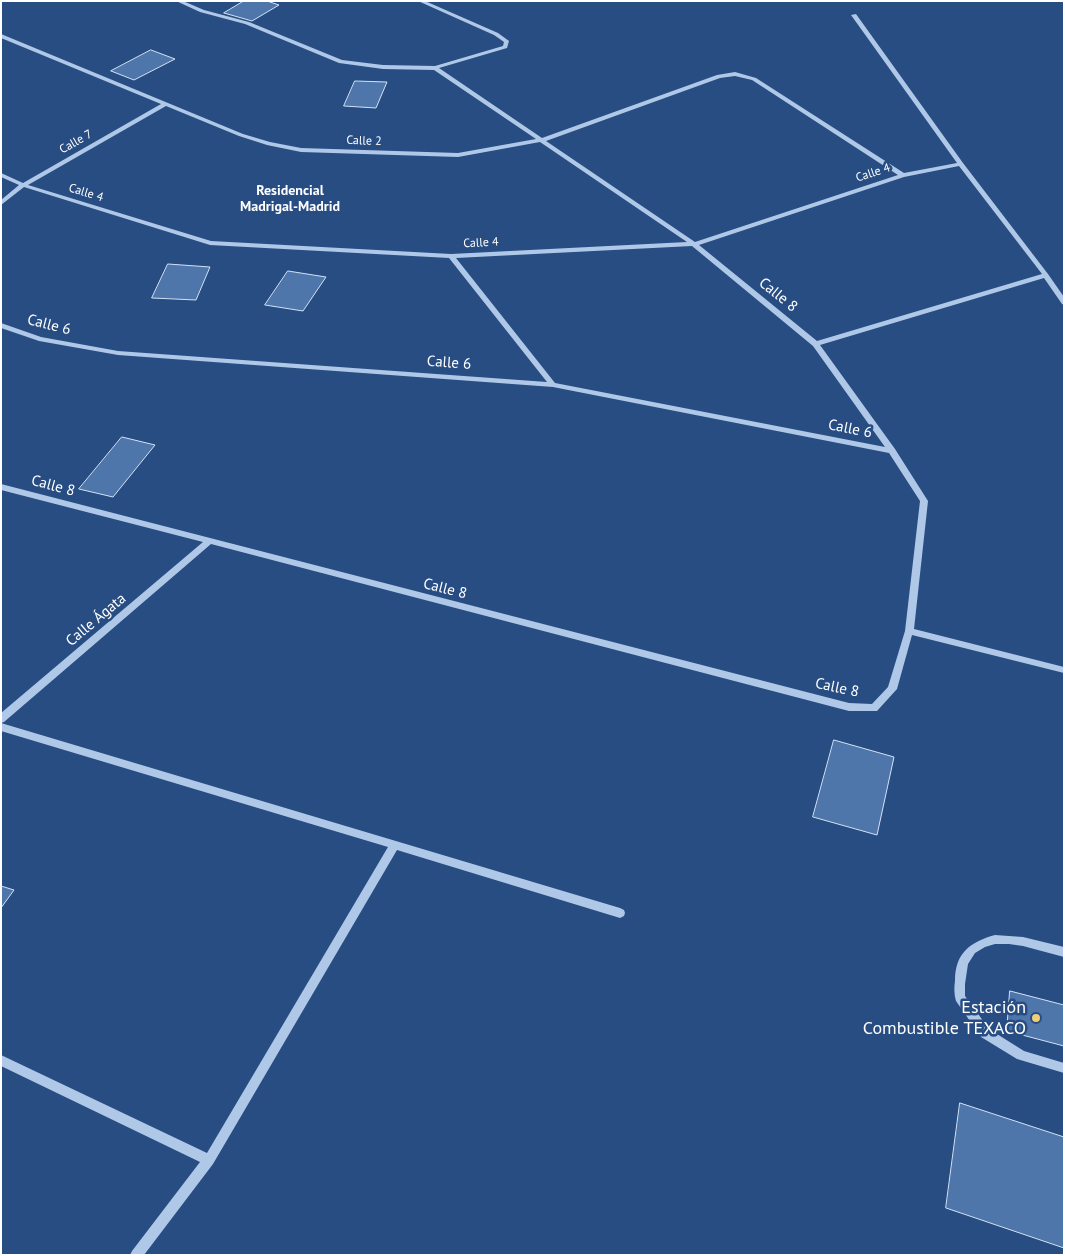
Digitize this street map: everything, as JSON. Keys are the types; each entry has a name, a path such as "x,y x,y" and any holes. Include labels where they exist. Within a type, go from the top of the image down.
{"street":[{"path":"178,1 202,11 247,23 341,62 383,67 435,68 505,47 507,42 496,34 420,1"},
{"path":"854,15 961,164 1046,275 1064,303"},
{"name":"Calle 2","path":"1,36 241,135 270,144 301,150 458,155 543,140 719,76 735,74 754,80 903,175"},
{"name":"Calle 8","path":"1,487 849,707 874,708 892,689 909,631 924,501 892,451 816,344 694,244 435,68"},
{"name":"Calle 7","path":"1,203 23,185 165,104"},
{"name":"Calle 4","path":"1,174 23,185 210,243 451,256 694,244 903,175 961,164"},
{"path":"451,256 553,385"},
{"path":"816,344 1046,275"},
{"name":"Calle 6","path":"1,325 39,340 118,353 553,385 892,451"},
{"name":"Calle Ágata","path":"1,719 209,542"},
{"path":"909,631 1064,670"},
{"path":"1,727 620,913"},
{"path":"136,1255 209,1160 394,846"},
{"path":"1064,952 1004,938 980,942 962,963 960,997 985,1032 1021,1054 1064,1068"},
{"path":"1,1060 209,1160"}],"building":[{"path":"244,1 267,1 279,5 252,21 224,13"},
{"path":"151,50 175,59 134,80 111,71"},
{"path":"355,81 387,82 376,108 344,106"},
{"path":"168,264 210,267 196,300 152,298"},
{"path":"288,271 326,277 303,311 265,305"},
{"path":"122,437 155,445 113,497 79,489"},
{"path":"834,740 894,757 877,835 813,817"},
{"path":"1,886 14,890 1,908"},
{"name":"Estación Combustible TEXACO","path":"1010,991 1064,1005 1064,1046 1007,1031"},
{"path":"960,1103 1064,1137 1064,1248 946,1208"}],"place":[{"name":"Estación Combustible TEXACO","path":"1036,1018"}],"district":[{"name":"Residencial Madrigal-Madrid","path":"290,200"}]}
